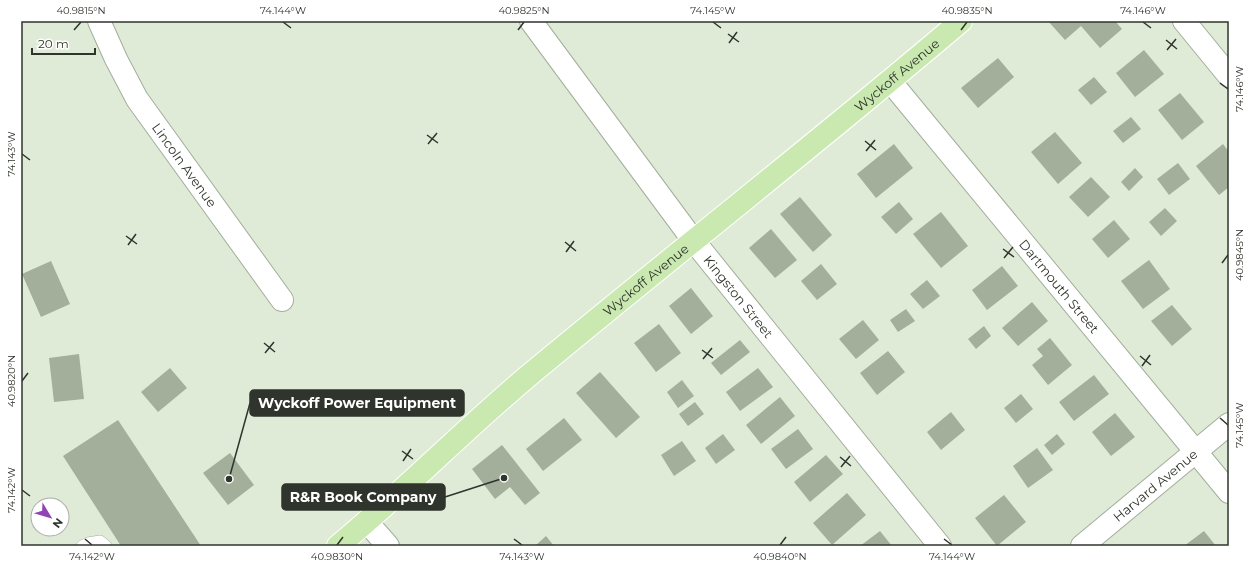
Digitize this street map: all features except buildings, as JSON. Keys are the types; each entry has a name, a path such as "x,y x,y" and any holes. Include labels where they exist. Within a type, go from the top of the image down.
{"main road":[{"name":"Wyckoff Avenue","path":"338,546 367,522 525,379 693,240 890,81 961,21"}],"street":[{"name":"Lincoln Avenue","path":"100,21 116,59 137,99 282,300"},
{"name":"Kingston Street","path":"531,21 693,240 940,546"},
{"path":"1184,21 1229,76"},
{"name":"Dartmouth Street","path":"890,81 1229,492"},
{"name":"Harvard Avenue","path":"1082,546 1229,424"},
{"path":"367,522 388,546"}],"lane":[{"path":"82,546 88,543 100,541 106,546"}],"place":[{"name":"R&R Book Company","path":"504,478"},
{"name":"Wyckoff Power Equipment","path":"229,479"}]}
